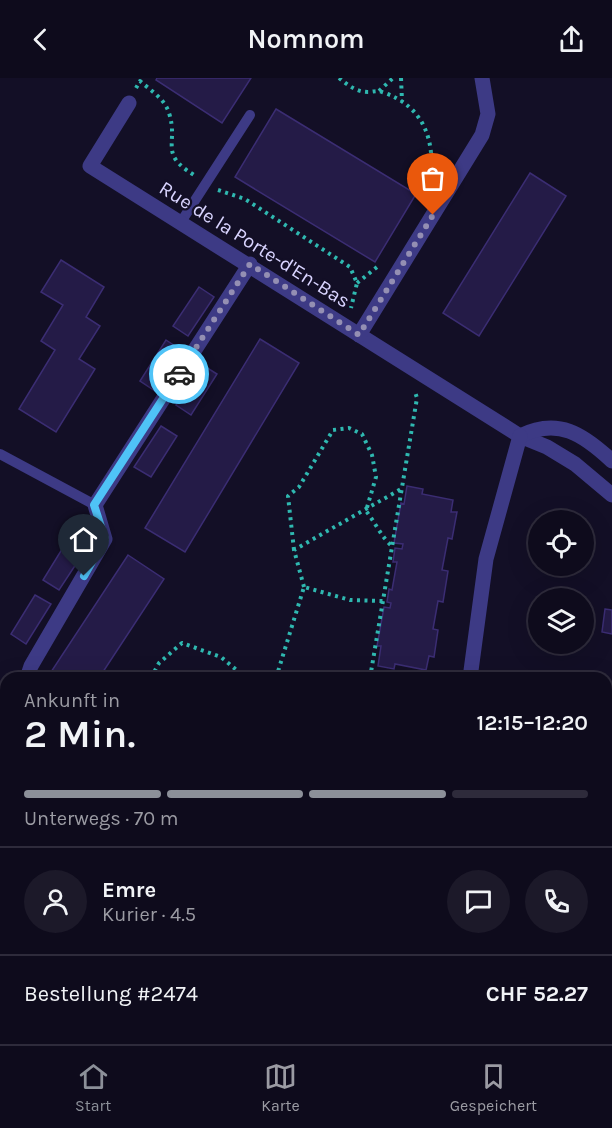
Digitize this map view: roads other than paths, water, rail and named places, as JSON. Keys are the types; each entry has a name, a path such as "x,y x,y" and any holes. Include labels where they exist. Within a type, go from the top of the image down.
{"street":[{"path":"359,335 482,135 489,114 482,78"},
{"name":"Rue de la Porte-d'En-Bas","path":"129,103 90,166 250,264 520,436 547,447 574,464 612,495"},
{"path":"29,672 105,539 94,505 250,264"},
{"path":"471,672 486,560 520,436 538,427 559,427 592,443 612,461"}],"lane":[{"path":"181,222 250,115"},
{"path":"0,454 94,505"}]}
